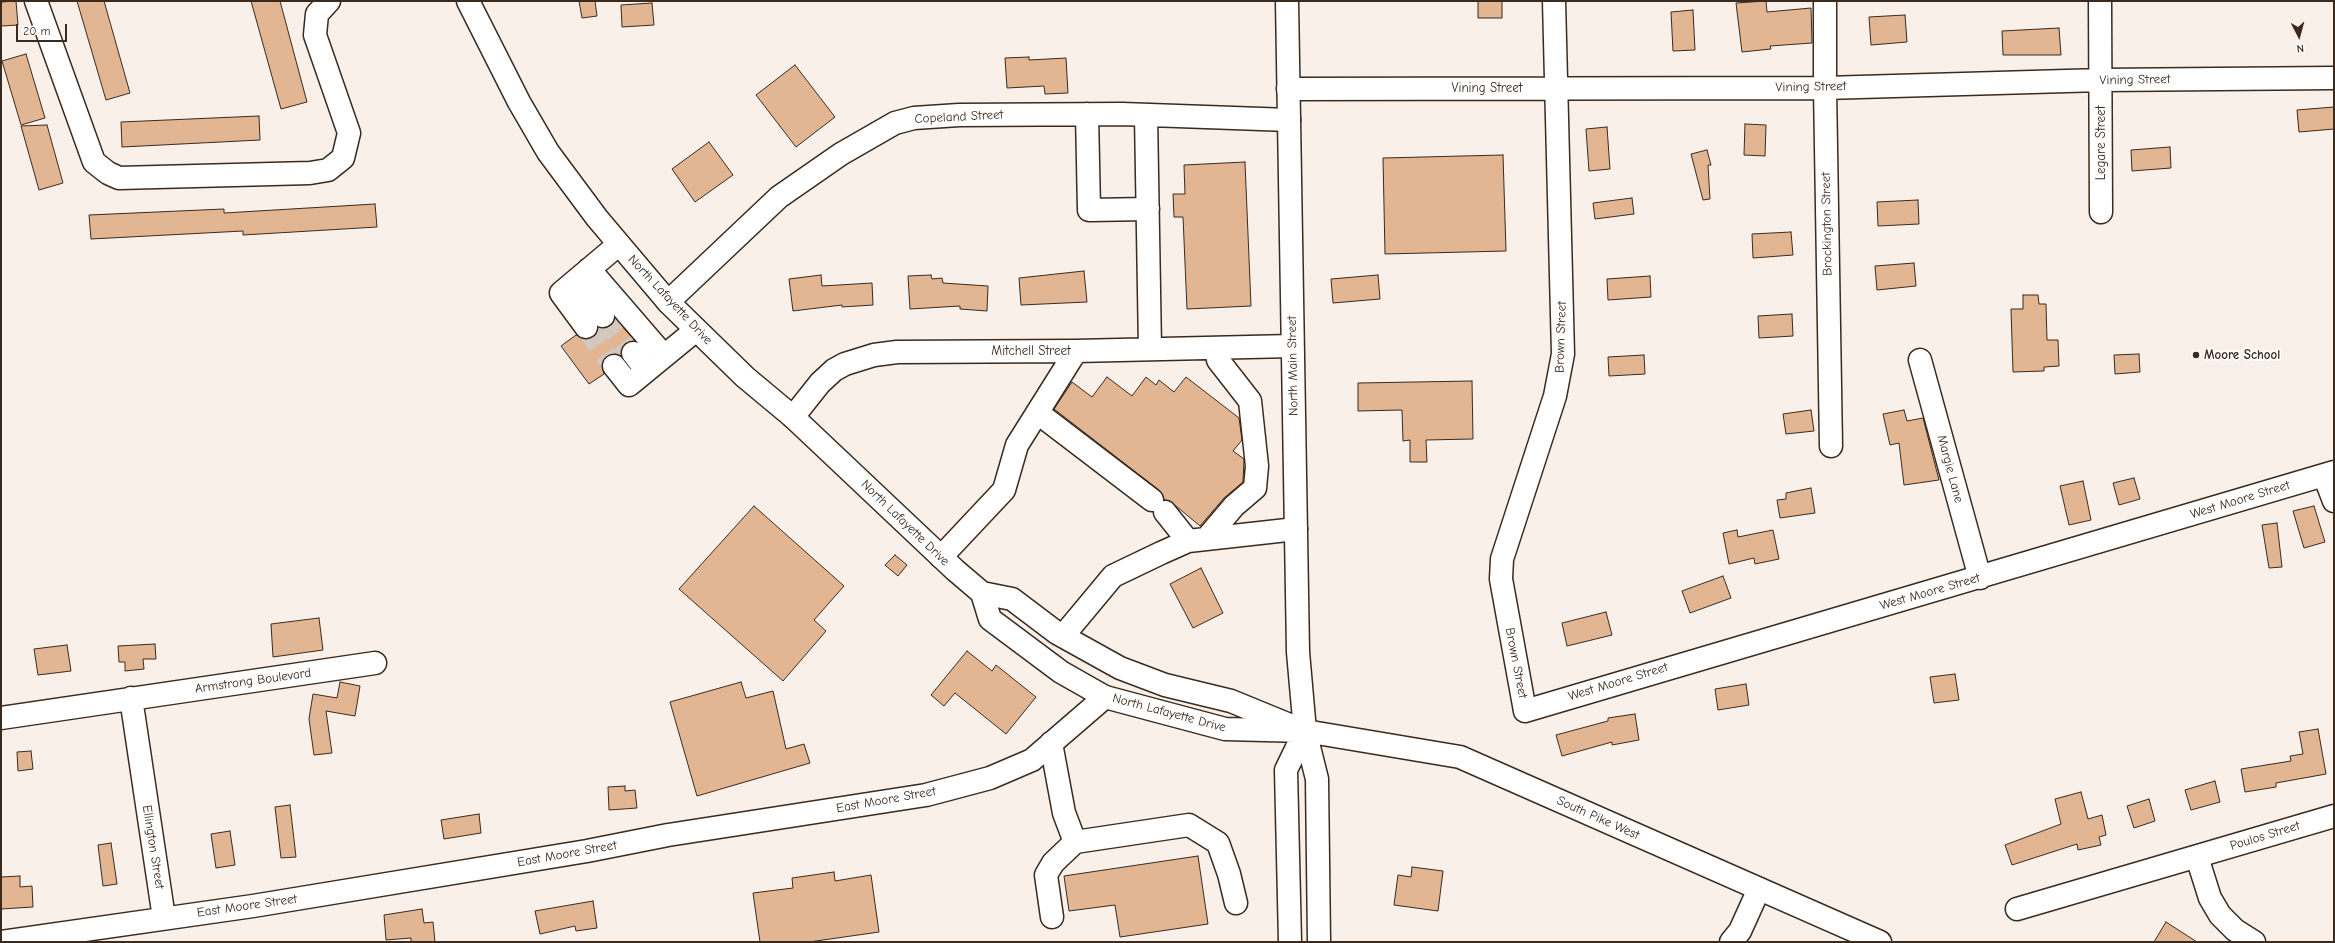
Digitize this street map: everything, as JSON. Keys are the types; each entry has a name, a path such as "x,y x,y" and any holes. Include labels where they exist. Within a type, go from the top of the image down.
{"street":[{"path":"36,1 94,162 108,173 119,178 310,173 328,170 343,158 349,133 315,35 317,14 329,1"},
{"name":"North Lafayette Drive","path":"468,1 519,102 548,152 618,245 668,302 745,377 793,417 941,557 982,593 990,619 1061,672 1105,696 1225,730 1305,731"},
{"name":"North Main Street","path":"1287,1 1298,652 1305,731"},
{"name":"Brown Street","path":"1525,711 1501,579 1502,559 1562,370 1564,328 1555,88 1554,1"},
{"name":"Brockington Street","path":"1825,1 1831,446"},
{"name":"Legare Street","path":"2100,1 2101,212"},
{"name":"Vining Street","path":"1288,89 1825,88 2101,80 2334,78"},
{"path":"1087,114 1089,210 1148,209"},
{"name":"Copeland Street","path":"668,302 779,197 841,154 895,123 914,118 959,115 1087,114 1289,120"},
{"path":"1146,115 1150,349"},
{"path":"595,322 561,293 618,245"},
{"path":"582,275 664,356"},
{"path":"614,366 629,385 696,330"},
{"name":"Mitchell Street","path":"793,417 820,383 834,370 845,364 874,355 897,352 1076,351 1292,346"},
{"path":"1197,540 1255,488 1257,466 1250,401 1218,360 1216,348"},
{"path":"941,557 1004,490 1017,445 1076,351"},
{"path":"633,353 646,370"},
{"name":"Margie Lane","path":"1920,360 1980,578"},
{"path":"1038,413 1158,506 1197,540"},
{"path":"2329,474 2334,501"},
{"name":"West Moore Street","path":"1525,711 1799,628 1980,578 2329,474"},
{"path":"1064,636 1112,576 1197,540 1296,529"},
{"path":"982,593 1012,599 1064,636 1120,668 1165,685 1231,701 1305,731"},
{"name":"Armstrong Boulevard","path":"1,718 375,663"},
{"name":"East Moore Street","path":"2,942 253,906 587,851 668,835 926,795 990,778 1032,760 1105,696"},
{"name":"Ellington Street","path":"130,698 164,918"},
{"path":"1290,942 1286,770 1305,731"},
{"path":"1305,731 1317,779 1319,942"},
{"name":"South Pike West","path":"1305,731 1460,757 1880,942"},
{"path":"1051,743 1064,813 1075,842"},
{"name":"Poulos Street","path":"2017,908 2334,816"},
{"path":"1052,917 1046,875 1053,863 1075,842 1189,825 1218,843 1229,874 1236,903"},
{"path":"2197,857 2210,898 2220,915 2235,930 2254,942"},
{"path":"1731,942 1740,931 1759,889"}],"building":[{"path":"16,1 18,25 1,26 1,2"},
{"path":"77,1 104,1 130,93 106,100"},
{"path":"251,1 280,1 307,102 281,109"},
{"path":"579,1 595,1 597,16 582,18"},
{"path":"1478,1 1502,1 1502,18 1478,18"},
{"path":"1766,1 1767,12 1811,8 1812,43 1770,46 1771,49 1742,52 1736,3"},
{"path":"652,3 654,25 622,27 621,5"},
{"path":"1693,10 1695,50 1673,51 1671,12"},
{"path":"1905,15 1907,42 1871,45 1869,17"},
{"path":"2059,28 2061,55 2003,55 2002,31"},
{"path":"26,54 45,118 21,125 2,61"},
{"path":"1029,57 1029,60 1066,58 1068,93 1045,94 1044,86 1007,88 1005,58"},
{"path":"795,65 835,117 796,147 756,95"},
{"path":"2334,107 2334,129 2299,132 2297,110"},
{"path":"259,116 260,140 122,147 121,122"},
{"path":"1745,124 1766,125 1765,156 1744,155"},
{"path":"47,125 63,183 39,190 21,126"},
{"path":"1607,127 1610,169 1589,171 1586,129"},
{"path":"709,142 733,175 695,202 672,169"},
{"path":"2170,147 2171,168 2132,171 2131,150"},
{"path":"1707,150 1711,165 1708,165 1710,199 1703,200 1691,154"},
{"path":"1503,155 1506,251 1385,254 1383,158"},
{"path":"1245,162 1251,306 1187,309 1183,217 1174,217 1173,194 1185,194 1184,165"},
{"path":"1632,198 1634,214 1595,219 1593,203"},
{"path":"1918,200 1919,224 1878,226 1877,202"},
{"path":"375,204 377,227 243,235 243,231 91,239 89,215 224,209 224,213"},
{"path":"1791,232 1793,255 1753,258 1752,234"},
{"path":"1914,263 1916,286 1877,290 1875,266"},
{"path":"1084,271 1087,302 1021,305 1019,278"},
{"path":"821,275 822,286 872,283 873,305 842,307 842,305 793,311 789,279"},
{"path":"931,275 932,279 942,278 943,283 988,286 987,311 960,309 960,306 910,309 908,276"},
{"path":"1378,275 1380,299 1333,303 1331,279"},
{"path":"1650,276 1651,297 1608,300 1607,279"},
{"path":"2023,295 2038,295 2039,304 2046,304 2047,340 2058,340 2059,366 2044,367 2044,371 2013,372 2011,309 2023,309"},
{"path":"1792,314 1793,336 1759,338 1758,316"},
{"path":"615,318 635,341 625,343 621,349 621,356 613,354 606,356 602,367 604,374 589,384 561,346 576,335 587,339 593,337 598,327 605,328 611,326"},
{"path":"2139,354 2140,372 2115,374 2114,355"},
{"path":"1644,355 1645,374 1609,376 1608,357"},
{"path":"1107,377 1132,396 1146,377 1156,385 1159,380 1174,392 1186,377 1239,418 1242,440 1233,451 1244,459 1243,482 1224,498 1200,526 1170,501 1164,500 1159,490 1054,409 1072,382 1092,397"},
{"path":"1472,381 1473,439 1426,440 1427,462 1410,462 1410,440 1403,441 1402,410 1358,411 1358,383"},
{"path":"1811,410 1814,431 1786,434 1783,414"},
{"path":"1904,410 1907,421 1923,418 1939,480 1904,485 1899,443 1890,445 1883,414"},
{"path":"2134,478 2140,499 2119,505 2113,483"},
{"path":"2083,481 2091,520 2069,525 2060,486"},
{"path":"1811,488 1815,513 1780,518 1777,500 1786,499 1786,493"},
{"path":"754,506 844,586 814,620 826,631 783,681 679,589"},
{"path":"2314,506 2325,542 2304,548 2293,511"},
{"path":"2277,523 2282,567 2269,568 2262,525"},
{"path":"1737,530 1738,537 1773,530 1779,559 1755,564 1754,558 1729,564 1723,533"},
{"path":"895,555 907,565 898,576 885,565"},
{"path":"1201,568 1223,613 1193,628 1170,584"},
{"path":"1723,576 1731,598 1690,613 1682,591"},
{"path":"1606,612 1612,635 1567,646 1562,623"},
{"path":"319,618 323,650 273,657 271,624"},
{"path":"155,644 156,659 143,659 144,669 125,671 125,662 119,662 118,646"},
{"path":"67,645 71,671 38,675 34,649"},
{"path":"967,651 992,671 996,665 1036,697 1006,734 955,693 944,706 931,695"},
{"path":"1955,674 1959,700 1934,703 1930,677"},
{"path":"340,682 360,686 355,716 326,711 332,753 314,755 309,719 313,694 337,698"},
{"path":"741,682 746,698 773,691 786,749 804,744 810,763 697,796 670,702"},
{"path":"1746,684 1749,705 1718,710 1715,689"},
{"path":"1635,714 1639,740 1612,745 1612,742 1562,756 1556,735 1608,721 1608,718"},
{"path":"2318,729 2326,774 2276,783 2276,787 2245,792 2241,769 2291,761 2290,756 2303,754 2299,732"},
{"path":"31,751 33,769 18,771 17,752"},
{"path":"2215,781 2220,802 2191,810 2185,790"},
{"path":"625,786 625,791 635,790 637,808 609,810 608,787"},
{"path":"2081,792 2088,819 2102,815 2106,835 2099,837 2101,845 2078,850 2077,844 2012,865 2005,845 2061,824 2055,799"},
{"path":"2149,799 2155,821 2134,828 2127,806"},
{"path":"290,805 296,857 281,858 275,807"},
{"path":"479,814 481,833 444,839 441,820"},
{"path":"230,831 235,865 216,868 211,834"},
{"path":"111,843 117,884 103,886 98,845"},
{"path":"1198,856 1208,924 1120,937 1115,905 1069,911 1064,876"},
{"path":"1412,867 1443,871 1438,911 1394,905 1398,875 1411,877"},
{"path":"834,872 835,881 871,875 879,932 809,942 760,942 753,893 793,888 792,878"},
{"path":"20,876 20,887 32,886 33,907 1,909 1,877"},
{"path":"593,901 597,928 576,931 575,926 540,934 535,911"},
{"path":"422,909 424,923 433,922 435,942 411,942 411,938 386,940 384,915"},
{"path":"2166,922 2197,942 2154,942"}],"tunnel":[{"path":"603,316 633,353"},
{"path":"586,327 614,366"}],"place":[{"name":"Moore School","path":"2196,355"}]}
